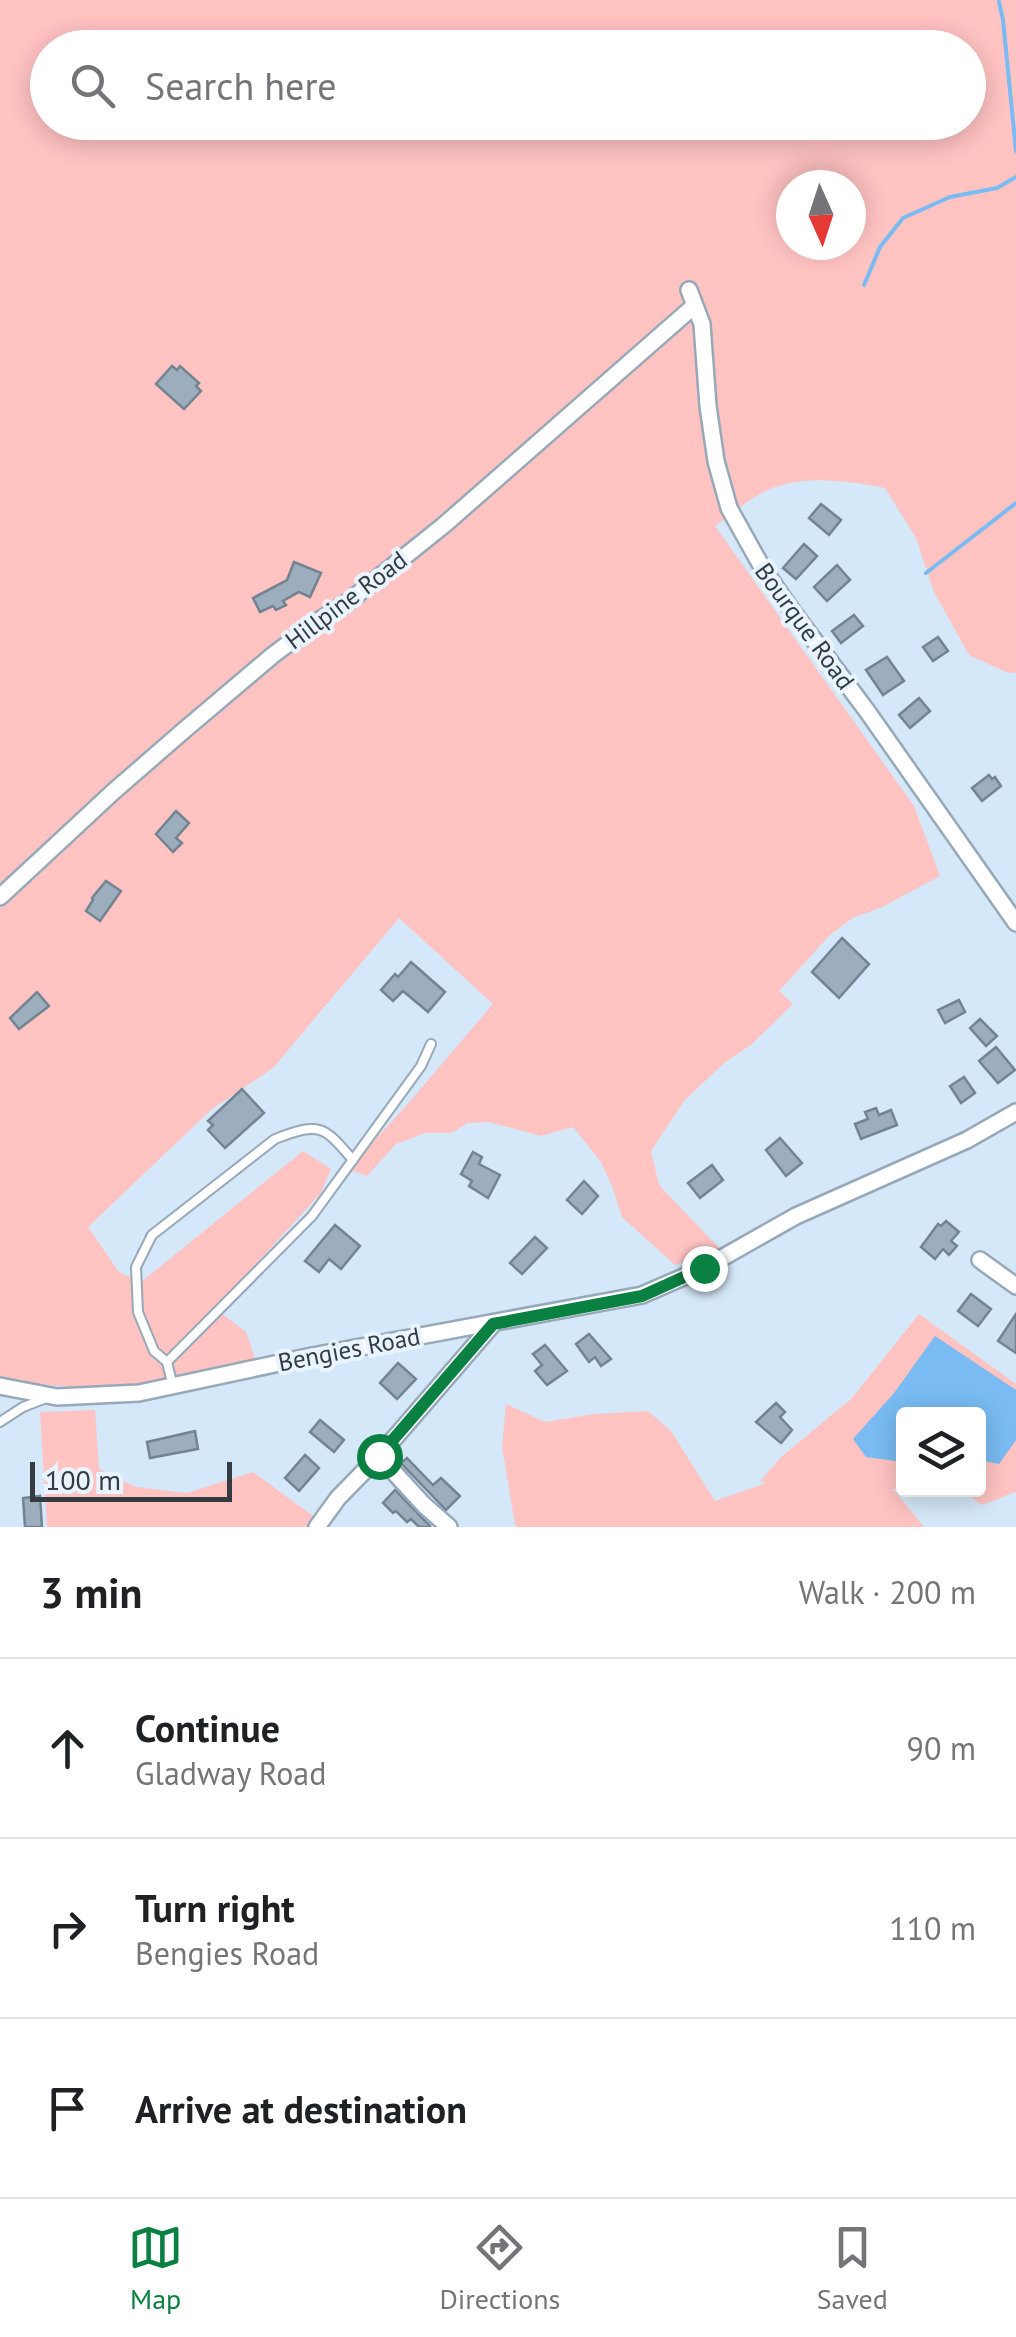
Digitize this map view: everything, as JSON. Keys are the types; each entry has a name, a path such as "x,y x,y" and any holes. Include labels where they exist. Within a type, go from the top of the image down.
{"street":[{"name":"Hillpine Road","path":"0,897 100,804 273,655 348,602 444,525 692,298"},
{"name":"Bourque Road","path":"692,298 702,324 708,406 728,508 762,569 1016,922"},
{"name":"Bengies Road","path":"0,1386 57,1397 120,1396 299,1358 642,1296 796,1216 932,1157 1016,1112"},
{"path":"980,1260 1016,1286"},
{"path":"317,1527 338,1498 493,1324"},
{"path":"379,1456 449,1527"}],"lane":[{"path":"167,1362 312,1216 422,1066 431,1044"},
{"path":"173,1387 167,1362 154,1351 138,1312 136,1267 152,1234 276,1140 294,1132 309,1128 330,1134 353,1160"},
{"path":"0,1422 34,1402 57,1397"}],"shaded area":[{"path":"0,0 1016,0 1016,673 969,655 934,592 916,538 885,488 830,480 788,483 760,494 715,526 914,806 940,876 880,908 852,918 829,936 779,991 793,1004 684,1101 651,1151 659,1185 719,1248 675,1265 622,1217 601,1162 573,1127 541,1136 489,1122 468,1123 451,1133 425,1133 396,1144 367,1176 348,1169 493,1004 399,918 273,1068 212,1109 88,1227 119,1272 141,1282 303,1151 331,1169 321,1193 256,1264 221,1313 246,1332 255,1358 176,1380 112,1388 0,1380"},
{"path":"919,1314 1016,1384 1016,1492 982,1505 971,1497 986,1497 986,1407 896,1407 896,1489 890,1489 924,1527 515,1525 502,1446 506,1404 545,1422 648,1411 671,1431 715,1501 766,1483 760,1481 781,1457 852,1398"},
{"path":"95,1410 99,1469 136,1487 187,1493 253,1472 328,1527 47,1527 40,1412"}],"water":[{"path":"935,1336 1016,1390 1016,1440 999,1464 986,1461 986,1407 896,1407 896,1461 866,1457 853,1439 894,1393"}],"building":[{"path":"172,366 177,370 180,366 199,383 196,386 201,391 184,409 156,384"},
{"path":"821,504 841,520 829,535 809,518"},
{"path":"804,544 817,556 796,579 783,568"},
{"path":"294,562 321,573 310,597 299,592 283,601 286,605 260,612 253,598 287,580"},
{"path":"837,565 850,580 827,601 814,587"},
{"path":"854,615 863,626 841,643 832,631"},
{"path":"938,637 948,651 933,661 923,647"},
{"path":"887,657 904,681 883,695 866,670"},
{"path":"919,698 930,711 910,728 899,715"},
{"path":"989,775 1001,786 982,801 972,788"},
{"path":"176,811 189,823 176,838 182,843 173,852 156,834"},
{"path":"106,881 121,891 100,921 86,911"},
{"path":"842,938 869,964 839,998 812,972"},
{"path":"411,962 445,992 428,1012 403,991 393,1001 381,990"},
{"path":"37,992 49,1006 19,1029 10,1018"},
{"path":"959,1000 965,1012 945,1023 938,1010"},
{"path":"980,1019 997,1036 986,1046 970,1028"},
{"path":"996,1047 1015,1070 998,1083 979,1061"},
{"path":"964,1077 975,1093 961,1103 950,1086"},
{"path":"242,1089 264,1113 225,1148 208,1130 213,1125 208,1121"},
{"path":"876,1108 879,1115 891,1110 897,1125 861,1139 855,1124 868,1119 865,1112"},
{"path":"780,1138 802,1163 786,1176 766,1150"},
{"path":"473,1152 482,1157 479,1164 500,1175 488,1198 469,1186 472,1181 461,1174"},
{"path":"712,1165 723,1180 700,1198 688,1183"},
{"path":"584,1181 598,1196 582,1214 567,1200"},
{"path":"946,1221 959,1232 951,1241 957,1246 949,1255 943,1249 935,1259 921,1247 938,1224"},
{"path":"335,1225 360,1246 341,1269 329,1259 319,1272 305,1261"},
{"path":"535,1237 547,1248 522,1274 510,1263"},
{"path":"971,1294 991,1309 978,1326 958,1311"},
{"path":"1016,1314 1016,1353 998,1341"},
{"path":"589,1334 611,1359 601,1366 595,1357 589,1362 576,1344"},
{"path":"545,1345 567,1371 547,1385 535,1371 542,1365 533,1354"},
{"path":"398,1363 416,1379 397,1399 380,1383"},
{"path":"776,1403 785,1412 780,1417 792,1430 781,1443 756,1422"},
{"path":"320,1420 344,1440 334,1452 310,1432"},
{"path":"195,1431 198,1449 150,1458 147,1442"},
{"path":"305,1455 319,1468 299,1491 285,1478"},
{"path":"407,1458 433,1485 441,1478 460,1496 446,1510 401,1463"},
{"path":"395,1490 429,1527 419,1527 411,1519 407,1522 383,1503"},
{"path":"40,1496 42,1527 25,1527 23,1498"}],"waterway":[{"path":"999,2 1016,151"},
{"path":"864,285 880,247 903,218 950,197 997,188 1016,177"},
{"path":"926,573 1016,503"}],"route":[{"path":"379,1456 493,1324 642,1296 704,1268"}]}
